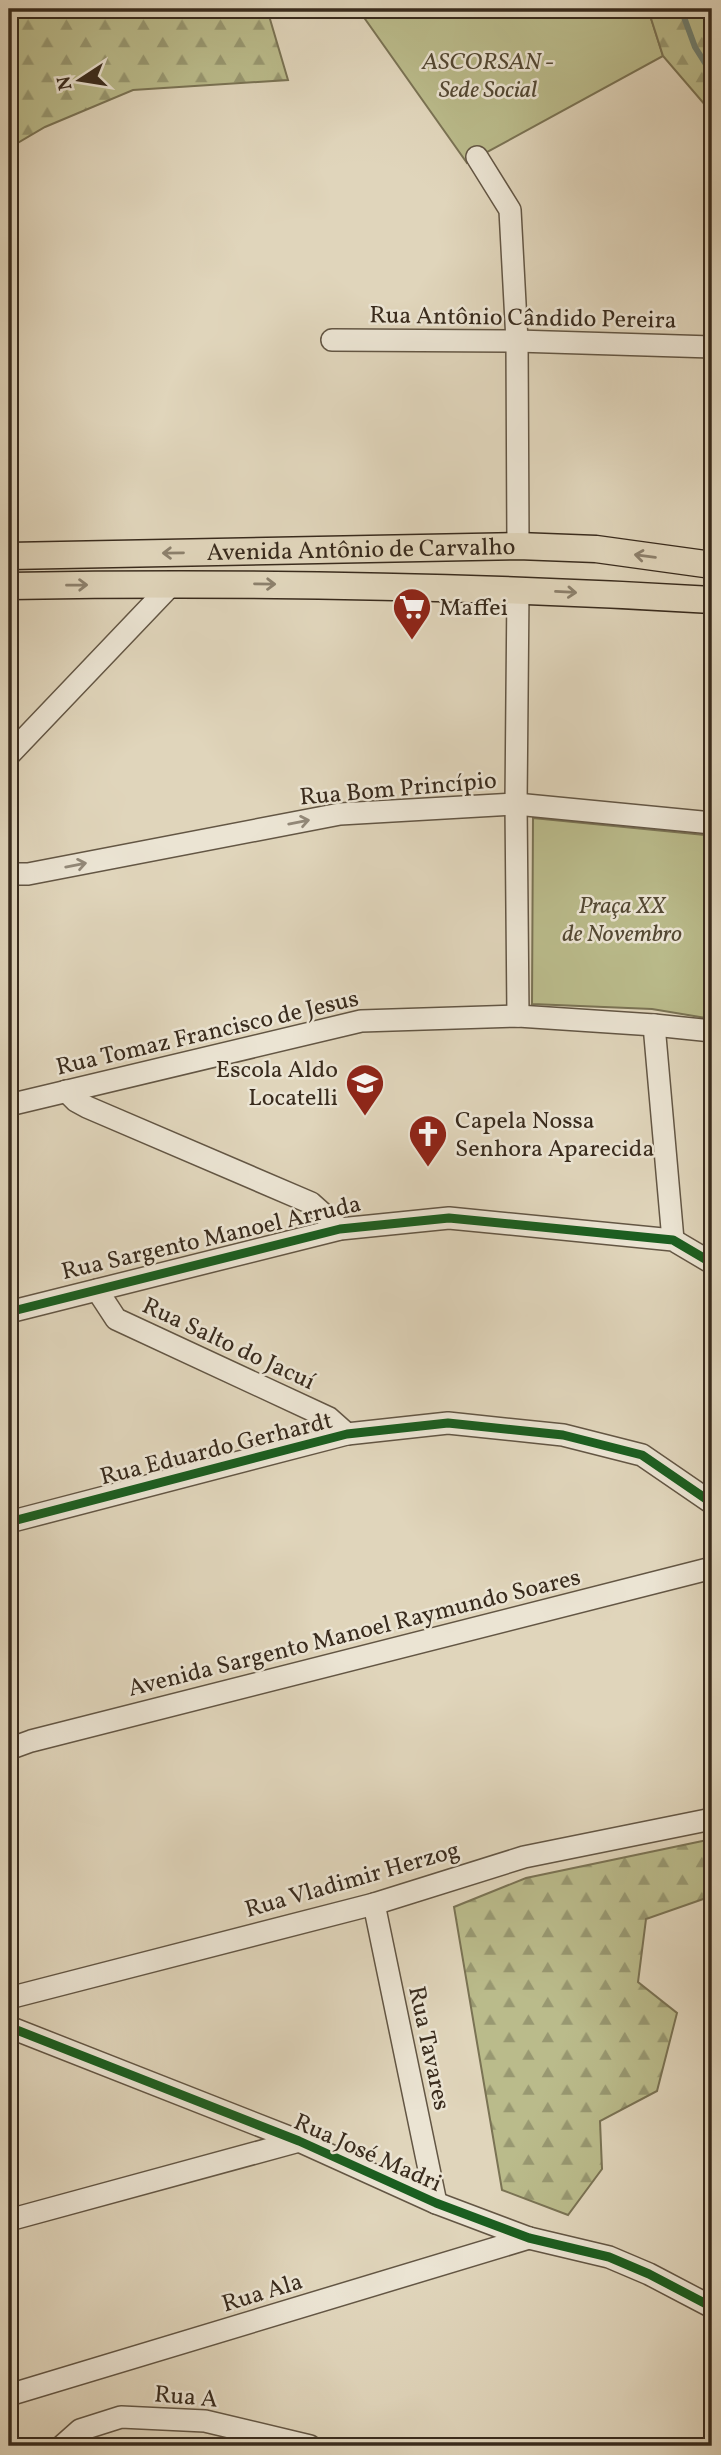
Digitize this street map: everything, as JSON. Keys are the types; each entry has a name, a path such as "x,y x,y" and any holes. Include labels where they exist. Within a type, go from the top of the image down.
{"main road":[{"name":"Avenida Antônio de Carvalho","path":"9,556 518,546 596,549 712,565"},
{"path":"467,588 506,576 518,546"},
{"path":"518,589 526,563 531,558 561,547"},
{"name":"Avenida Antônio de Carvalho","path":"9,586 173,583 518,589 712,600"}],"street":[{"path":"477,157 510,210 517,341 518,546"},
{"name":"Rua Antônio Cândido Pereira","path":"332,340 517,341 712,347"},
{"path":"9,755 173,583"},
{"path":"518,589 518,1016"},
{"name":"Rua Bom Princípio","path":"9,874 28,874 340,814 516,804 712,824"},
{"name":"Rua Tomaz Francisco de Jesus","path":"9,1105 361,1021 518,1016 712,1031"},
{"path":"654,1025 673,1240"},
{"path":"66,1091 86,1107 311,1203 340,1229"},
{"name":"Rua Sargento Manoel Arruda","path":"9,1312 340,1229 449,1218 673,1240 712,1263"},
{"name":"Rua Salto do Jacuí","path":"97,1290 116,1319 329,1418 347,1434"},
{"name":"Rua Eduardo Gerhardt","path":"9,1522 347,1434 448,1423 563,1435 642,1455 712,1503"},
{"name":"Avenida Sargento Manoel Raymundo Soares","path":"9,1749 31,1741 712,1568"},
{"name":"Rua Vladimir Herzog","path":"9,1998 374,1904 524,1857 712,1819"},
{"name":"Rua Tavares","path":"374,1904 436,2203"},
{"name":"Rua José Madri","path":"9,2028 299,2141 436,2203 529,2238 609,2257 649,2274 712,2307"},
{"path":"9,2220 299,2141"},
{"name":"Rua Ala","path":"9,2395 529,2238"},
{"name":"Rua A","path":"62,2446 80,2430 121,2417 205,2421 310,2446"}],"green space":[{"path":"9,9 267,9 288,80 133,90 45,127 9,148"},
{"name":"ASCORSAN - Sede Social","path":"358,9 648,9 663,56 467,163"},
{"path":"648,9 712,9 712,113 663,56"},
{"name":"Praça XX de Novembro","path":"533,818 712,837 712,1019 652,1009 532,1004"},
{"path":"712,1839 712,1896 646,1919 638,1982 677,2013 657,2091 600,2121 602,2169 568,2215 502,2190 454,1907 526,1878"}],"waterway":[{"path":"681,9 695,47 712,74"}],"cycle path":[{"path":"9,1312 340,1229 449,1218 673,1240 712,1263"},
{"path":"9,1522 347,1434 448,1423 563,1435 642,1455 712,1503"},
{"path":"9,2027 299,2141 436,2203 529,2238 609,2257 649,2274 712,2307"}],"place":[{"name":"Maffei","path":"412,641"},
{"name":"Escola Aldo Locatelli","path":"365,1117"},
{"name":"Capela Nossa Senhora Aparecida","path":"428,1168"}]}
